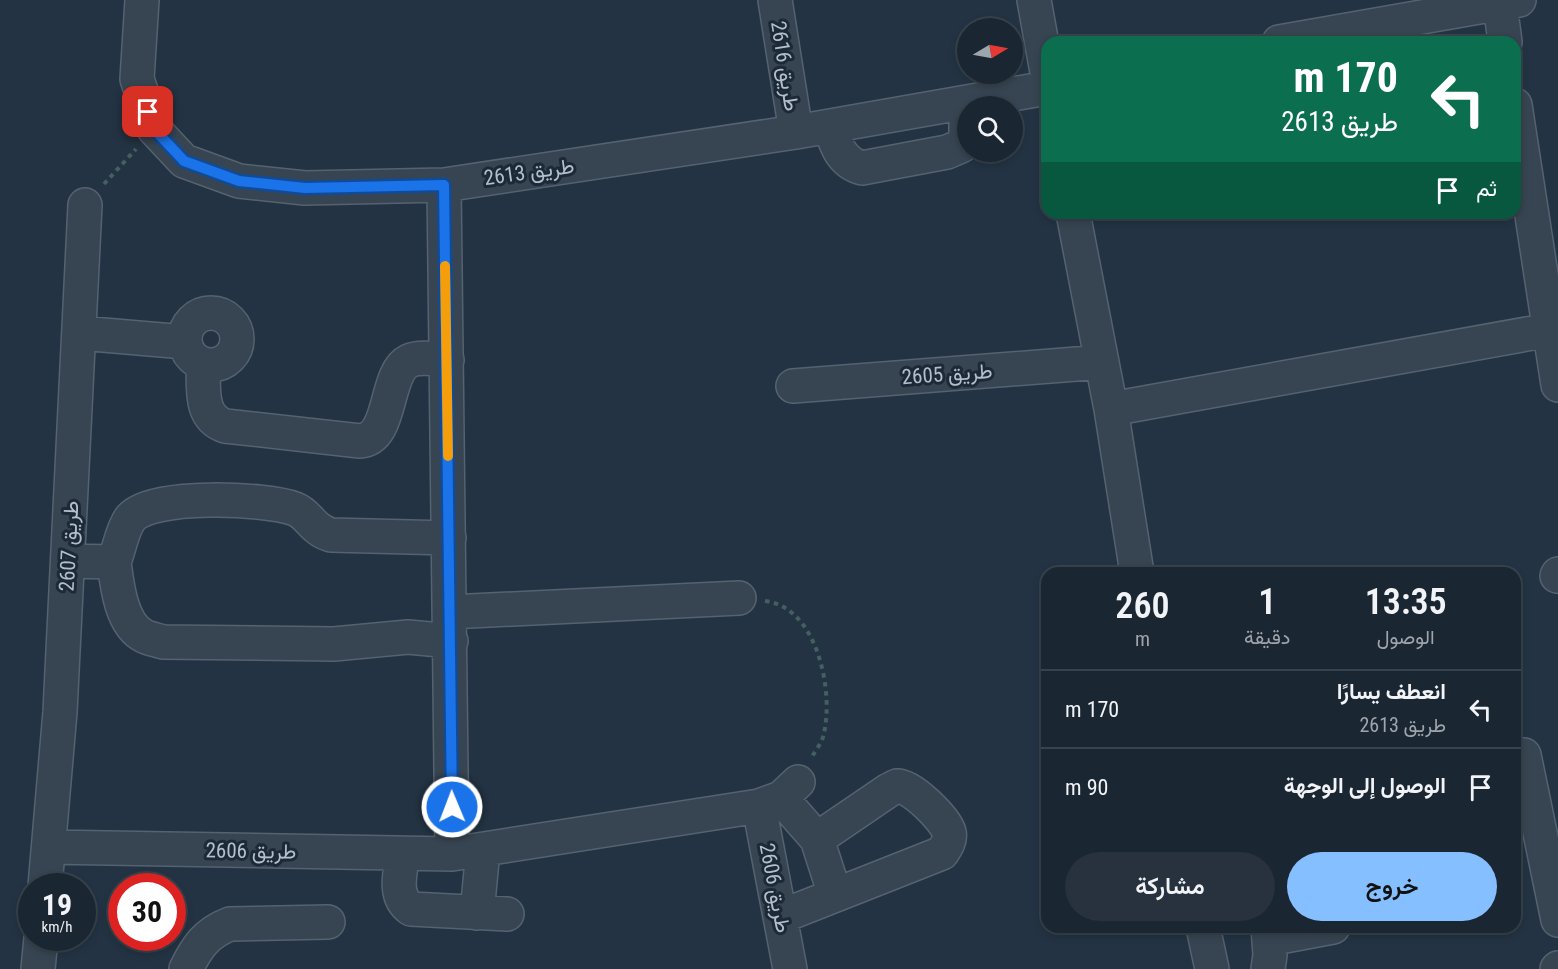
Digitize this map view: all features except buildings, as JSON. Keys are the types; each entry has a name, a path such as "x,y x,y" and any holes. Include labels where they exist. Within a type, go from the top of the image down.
{"street":[{"name":"طريق 2613","path":"142,0 137,79 154,129 184,161 239,181 305,188 444,185 796,132 957,105"},
{"name":"طريق 2616","path":"775,0 796,132"},
{"path":"1034,0 1041,39"},
{"path":"1314,36 1509,2 1506,36"},
{"name":"طريق 2613","path":"1004,96 1041,89"},
{"path":"830,126 837,148 850,165 862,168 947,152 957,148"},
{"path":"1521,145 1558,386"},
{"path":"403,854 399,895 403,904 411,909 492,914 468,852 451,627 444,185"},
{"name":"طريق 2607","path":"46,873 60,712 85,205"},
{"path":"1074,219 1111,409 1136,567"},
{"path":"1111,409 1549,330"},
{"path":"80,333 194,353 206,409 217,423 225,426 360,441 376,434 403,365 414,359 447,360"},
{"name":"طريق 2605","path":"793,386 1102,362"},
{"path":"449,537 331,535 319,532 298,510 282,505 201,500 162,503 144,508 130,519 114,562 118,590 129,620 142,636 163,642 334,644 408,637 451,627 740,598"},
{"path":"68,561 114,562"},
{"path":"1524,755 1547,814 1558,920"},
{"path":"780,917 942,853 948,844 949,832 939,815 906,788 898,786 817,839"},
{"path":"779,795 817,839 835,895"},
{"name":"طريق 2606","path":"49,847 403,854 468,852 779,795 780,917 790,969"},
{"path":"186,969 196,948 205,938 217,929 230,924 328,922"},
{"path":"1204,933 1212,969"},
{"path":"1268,945 1311,933"},
{"path":"38,969 40,951"}],"path":[{"path":"85,205 154,129"},
{"path":"740,598 779,603 803,623 822,664 827,703 823,738 779,795"}],"slow traffic":[{"path":"445,266 448,456"}],"route":[{"path":"148,112 154,129 184,161 239,181 305,188 444,185 452,807"}]}
